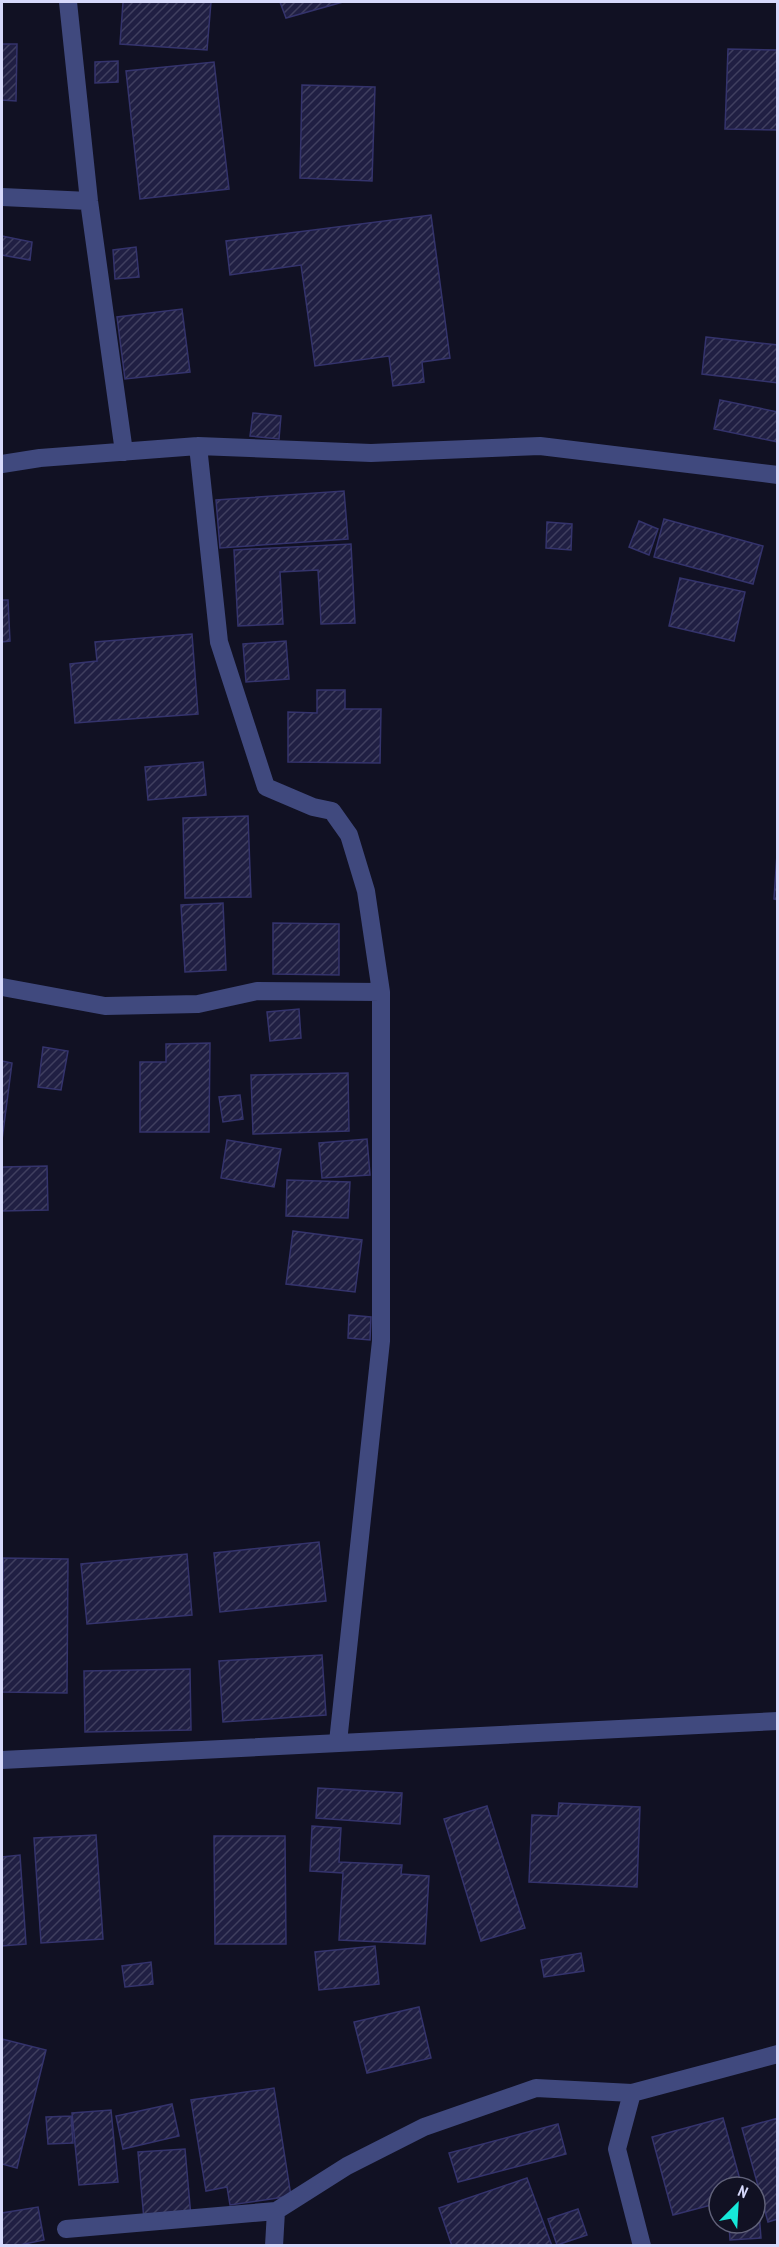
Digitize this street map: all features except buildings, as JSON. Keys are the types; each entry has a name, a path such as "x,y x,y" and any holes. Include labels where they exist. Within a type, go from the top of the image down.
{"street":[{"path":"68,2 89,201 124,452"},
{"path":"2,197 89,201"},
{"path":"198,446 219,642 266,787 313,807 332,811 350,835 366,891 381,992 381,1341 338,1742"},
{"path":"2,464 198,446 371,453 540,446 777,476"},
{"path":"2,987 105,1006 198,1004 257,991 381,992"},
{"path":"2,1760 777,1721"},
{"path":"66,2229 276,2211 347,2166 424,2127 536,2088 632,2093 777,2054"},
{"path":"632,2093 617,2149 642,2246"},
{"path":"274,2246 276,2211"}]}
